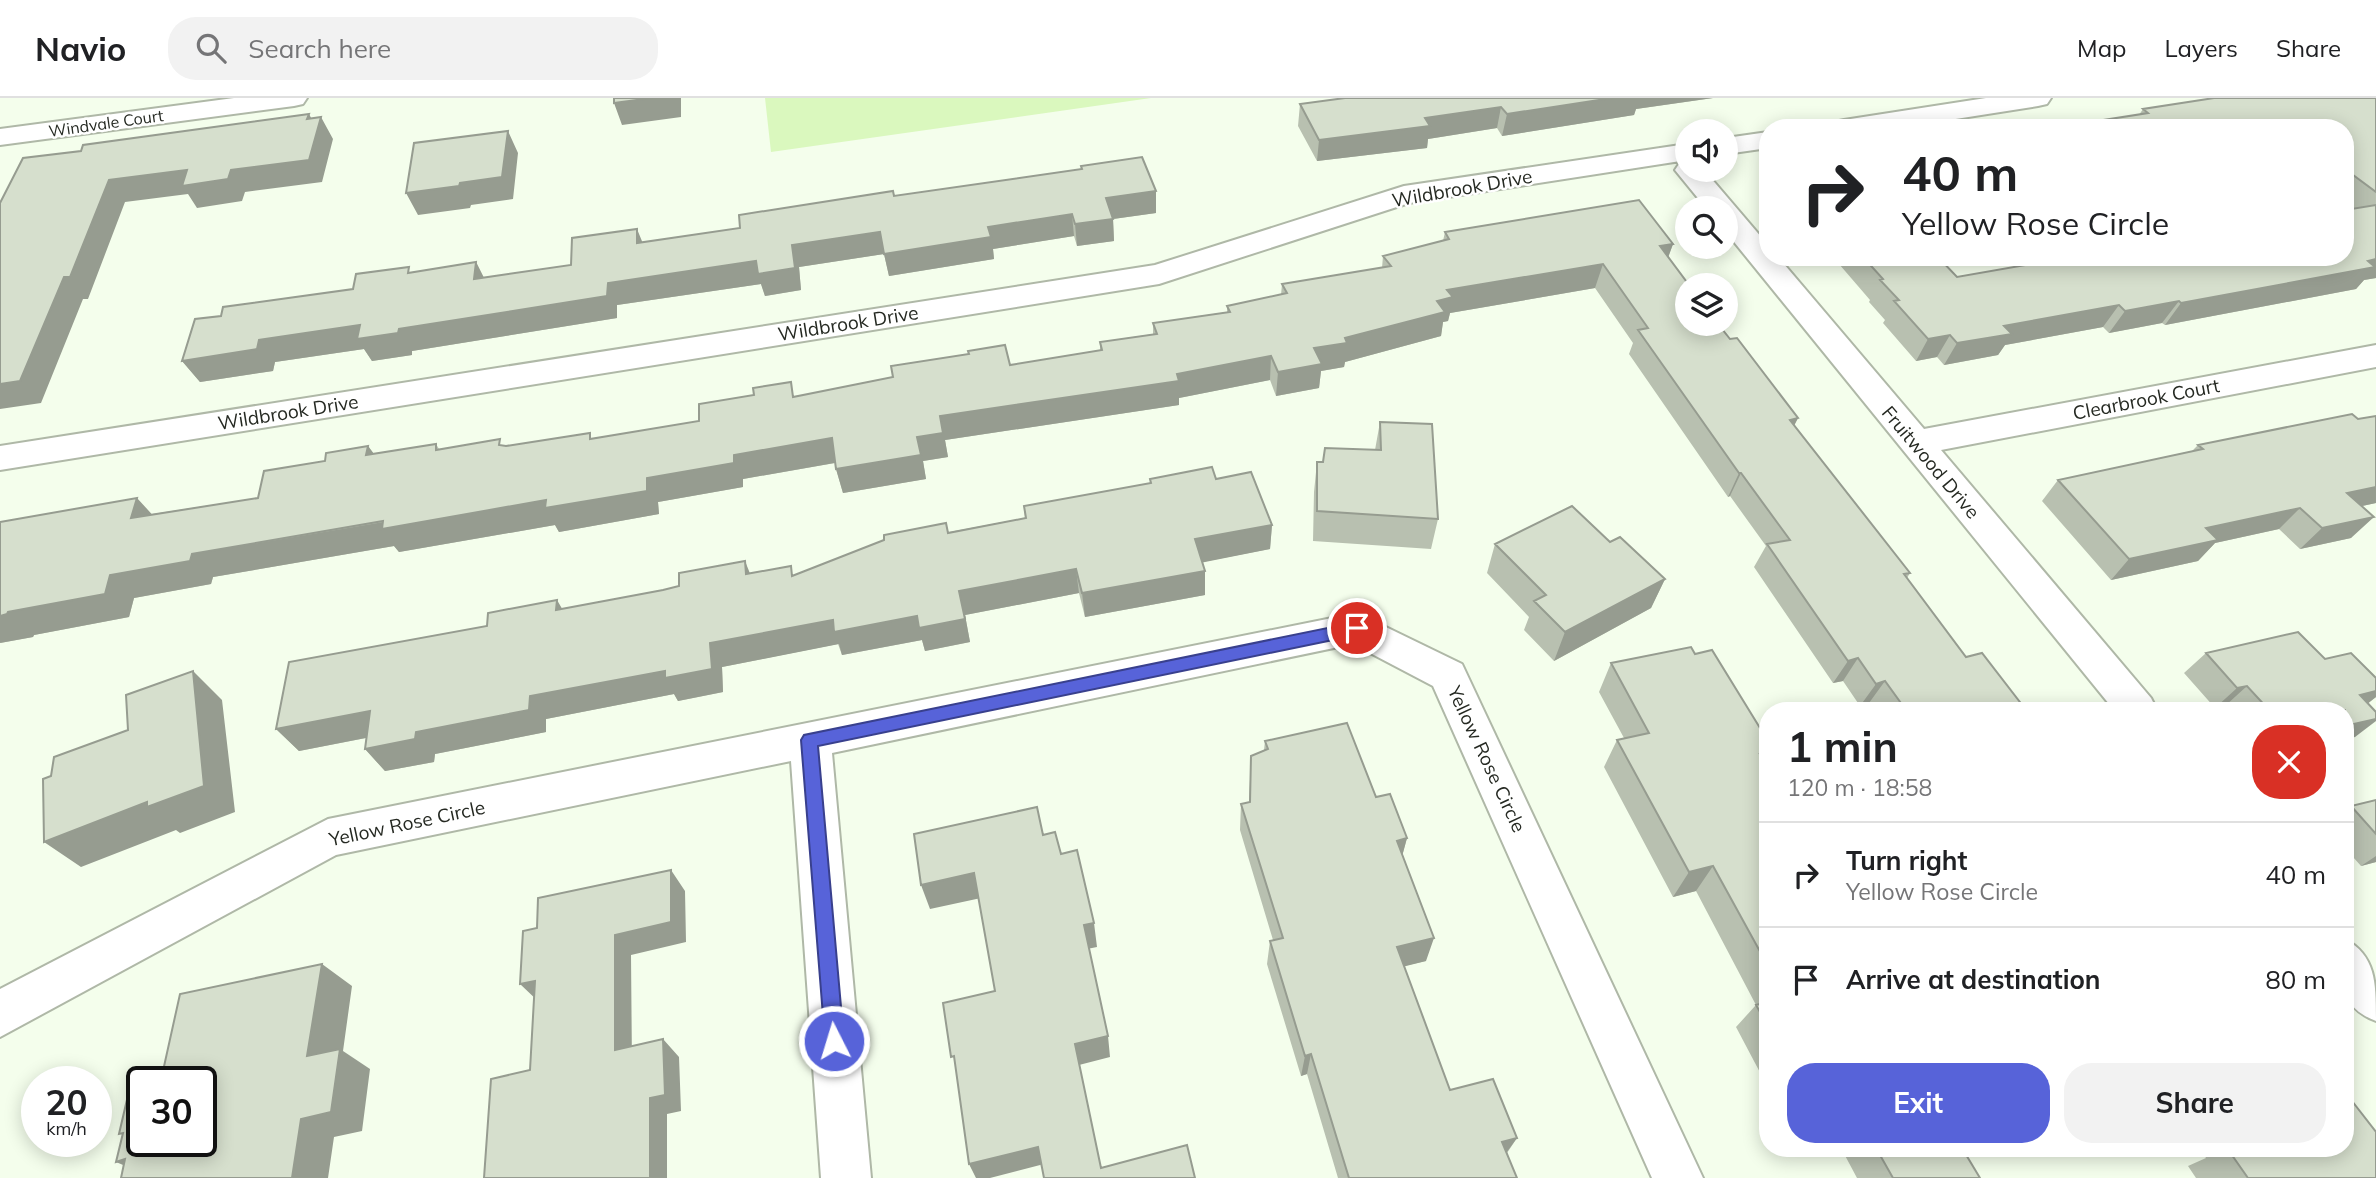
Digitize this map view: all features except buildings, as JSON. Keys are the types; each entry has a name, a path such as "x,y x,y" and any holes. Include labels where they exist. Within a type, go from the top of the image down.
{"street":[{"name":"Windvale Court","path":"0,137 295,98"},
{"path":"1902,119 2038,98"},
{"path":"1738,144 1759,140"},
{"name":"Wildbrook Drive","path":"0,458 1159,274 1404,195 1675,162"},
{"path":"1701,182 1712,196"},
{"name":"Fruitwood Drive","path":"1738,229 1759,254"},
{"name":"Fruitwood Drive","path":"1769,266 2130,702"},
{"name":"Clearbrook Court","path":"1915,443 2376,356"},
{"name":"Yellow Rose Circle","path":"0,1014 328,838 1357,628 1448,674 1678,1178"},
{"path":"810,740 846,1178"},
{"path":"2354,972 2376,999"}],"green space":[{"path":"765,98 1151,98 771,152"}],"route":[{"path":"834,1041 810,740 1357,628"}]}
